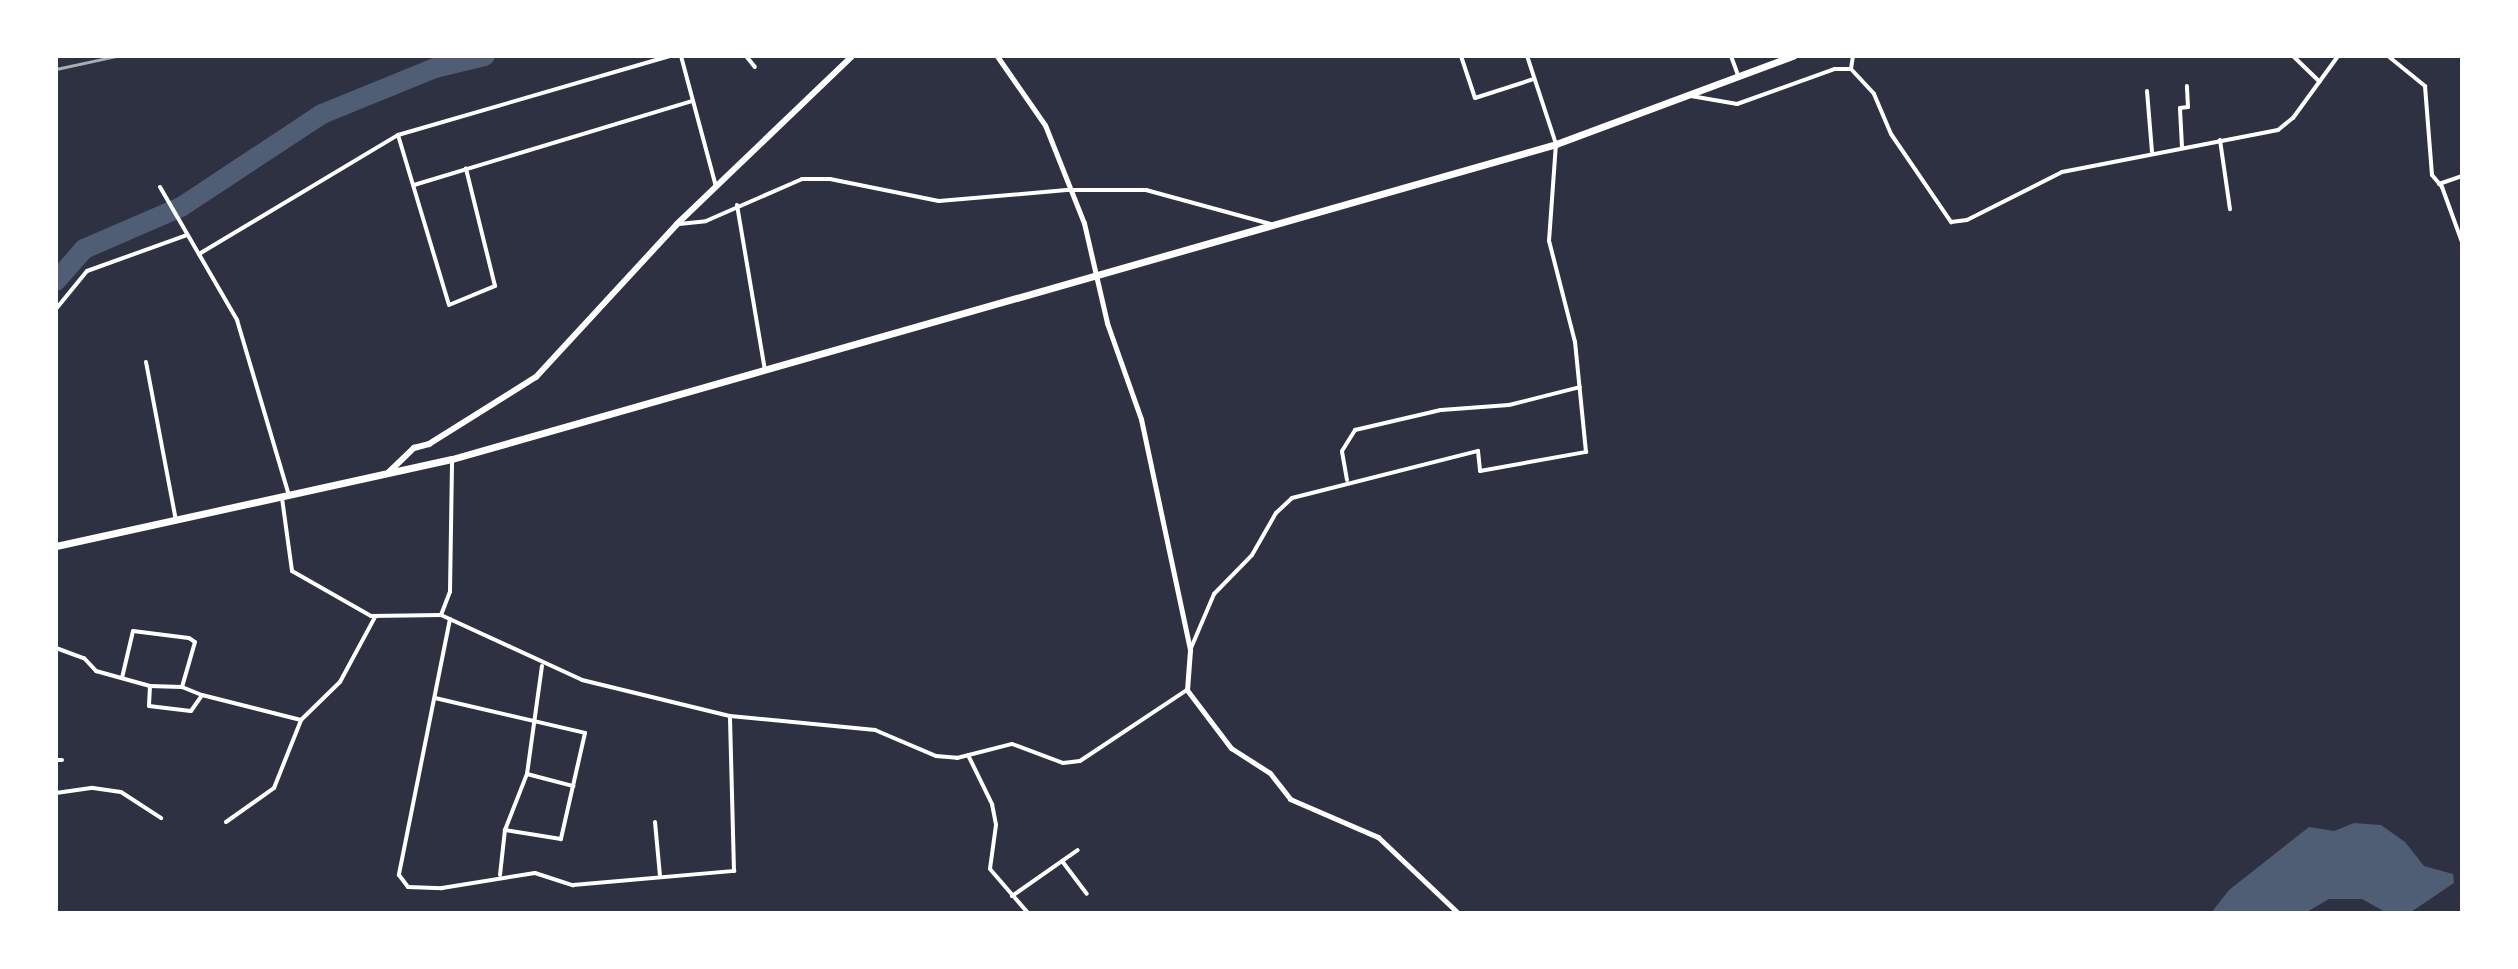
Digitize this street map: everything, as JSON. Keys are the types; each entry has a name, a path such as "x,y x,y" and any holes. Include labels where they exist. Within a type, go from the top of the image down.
{"highway":[{"path":"56,546 452,459 1556,144 1793,56"}],"main road":[{"path":"389,472 414,448 429,444 536,377 677,224 852,56"}],"street":[{"path":"199,254 398,135 670,56"},
{"path":"681,56 716,187"},
{"path":"746,56 755,67"},
{"path":"997,56 1045,125 1067,190 1084,223 1107,323 1141,419 1190,650 1187,690 1231,748 1270,773 1290,799 1378,837 1458,913"},
{"path":"1461,56 1475,98 1534,79"},
{"path":"1190,650 1214,594 1252,555 1276,513 1292,498 1347,480 1478,451 1480,471 1586,452 1580,387 1566,301 1549,241 1556,144 1527,56"},
{"path":"1731,56 1738,78"},
{"path":"1851,69 1853,56"},
{"path":"2293,56 2321,83"},
{"path":"1691,96 1737,104 1835,69 1851,69 1874,94 1891,134 1951,222 1967,220 2062,172 2278,130 2321,83 2338,56"},
{"path":"2388,56 2425,86 2428,153 2462,242"},
{"path":"2182,147 2180,108 2188,107 2187,86"},
{"path":"2147,91 2152,153"},
{"path":"414,185 693,101"},
{"path":"398,135 449,305 495,286 466,169"},
{"path":"2220,140 2230,209"},
{"path":"2439,184 2462,176"},
{"path":"677,224 706,221 802,179 855,180 939,201 1067,190 1146,190 1276,226"},
{"path":"160,187 237,320 285,497 292,571 375,617 441,615 542,666 730,716 875,730 936,756 968,755 1012,744 1063,763 1080,761 1187,690"},
{"path":"737,205 765,370"},
{"path":"56,309 87,271 187,235"},
{"path":"146,362 176,521"},
{"path":"1347,480 1342,451 1355,430 1441,410 1509,405 1580,387"},
{"path":"441,615 450,592 452,459"},
{"path":"226,822 274,788 301,720 340,682 375,617"},
{"path":"450,618 399,875 408,887 423,890 500,875 535,873 573,885 734,871 730,716"},
{"path":"122,678 133,631 189,638 195,642 182,687"},
{"path":"56,648 84,658 96,671 150,686 182,687 301,720"},
{"path":"500,875 505,830 527,774 542,666"},
{"path":"150,686 149,706 191,711 202,695"},
{"path":"435,698 585,733 561,839 505,830"},
{"path":"968,755 992,804 996,825 990,869 1028,913"},
{"path":"527,774 573,786"},
{"path":"56,793 93,788 121,792 161,818"},
{"path":"655,822 660,876"},
{"path":"1012,896 1078,850"},
{"path":"1062,861 1087,894"}],"water":[{"path":"2354,823 2381,825 2405,842 2424,866 2453,874 2454,883 2411,912 2387,913 2362,899 2329,899 2305,913 2211,913 2229,890 2309,827 2334,831"}],"waterway":[{"path":"56,281 84,249 181,207 322,114 435,68 485,56"}],"railway":[{"path":"56,69 116,56"}]}
